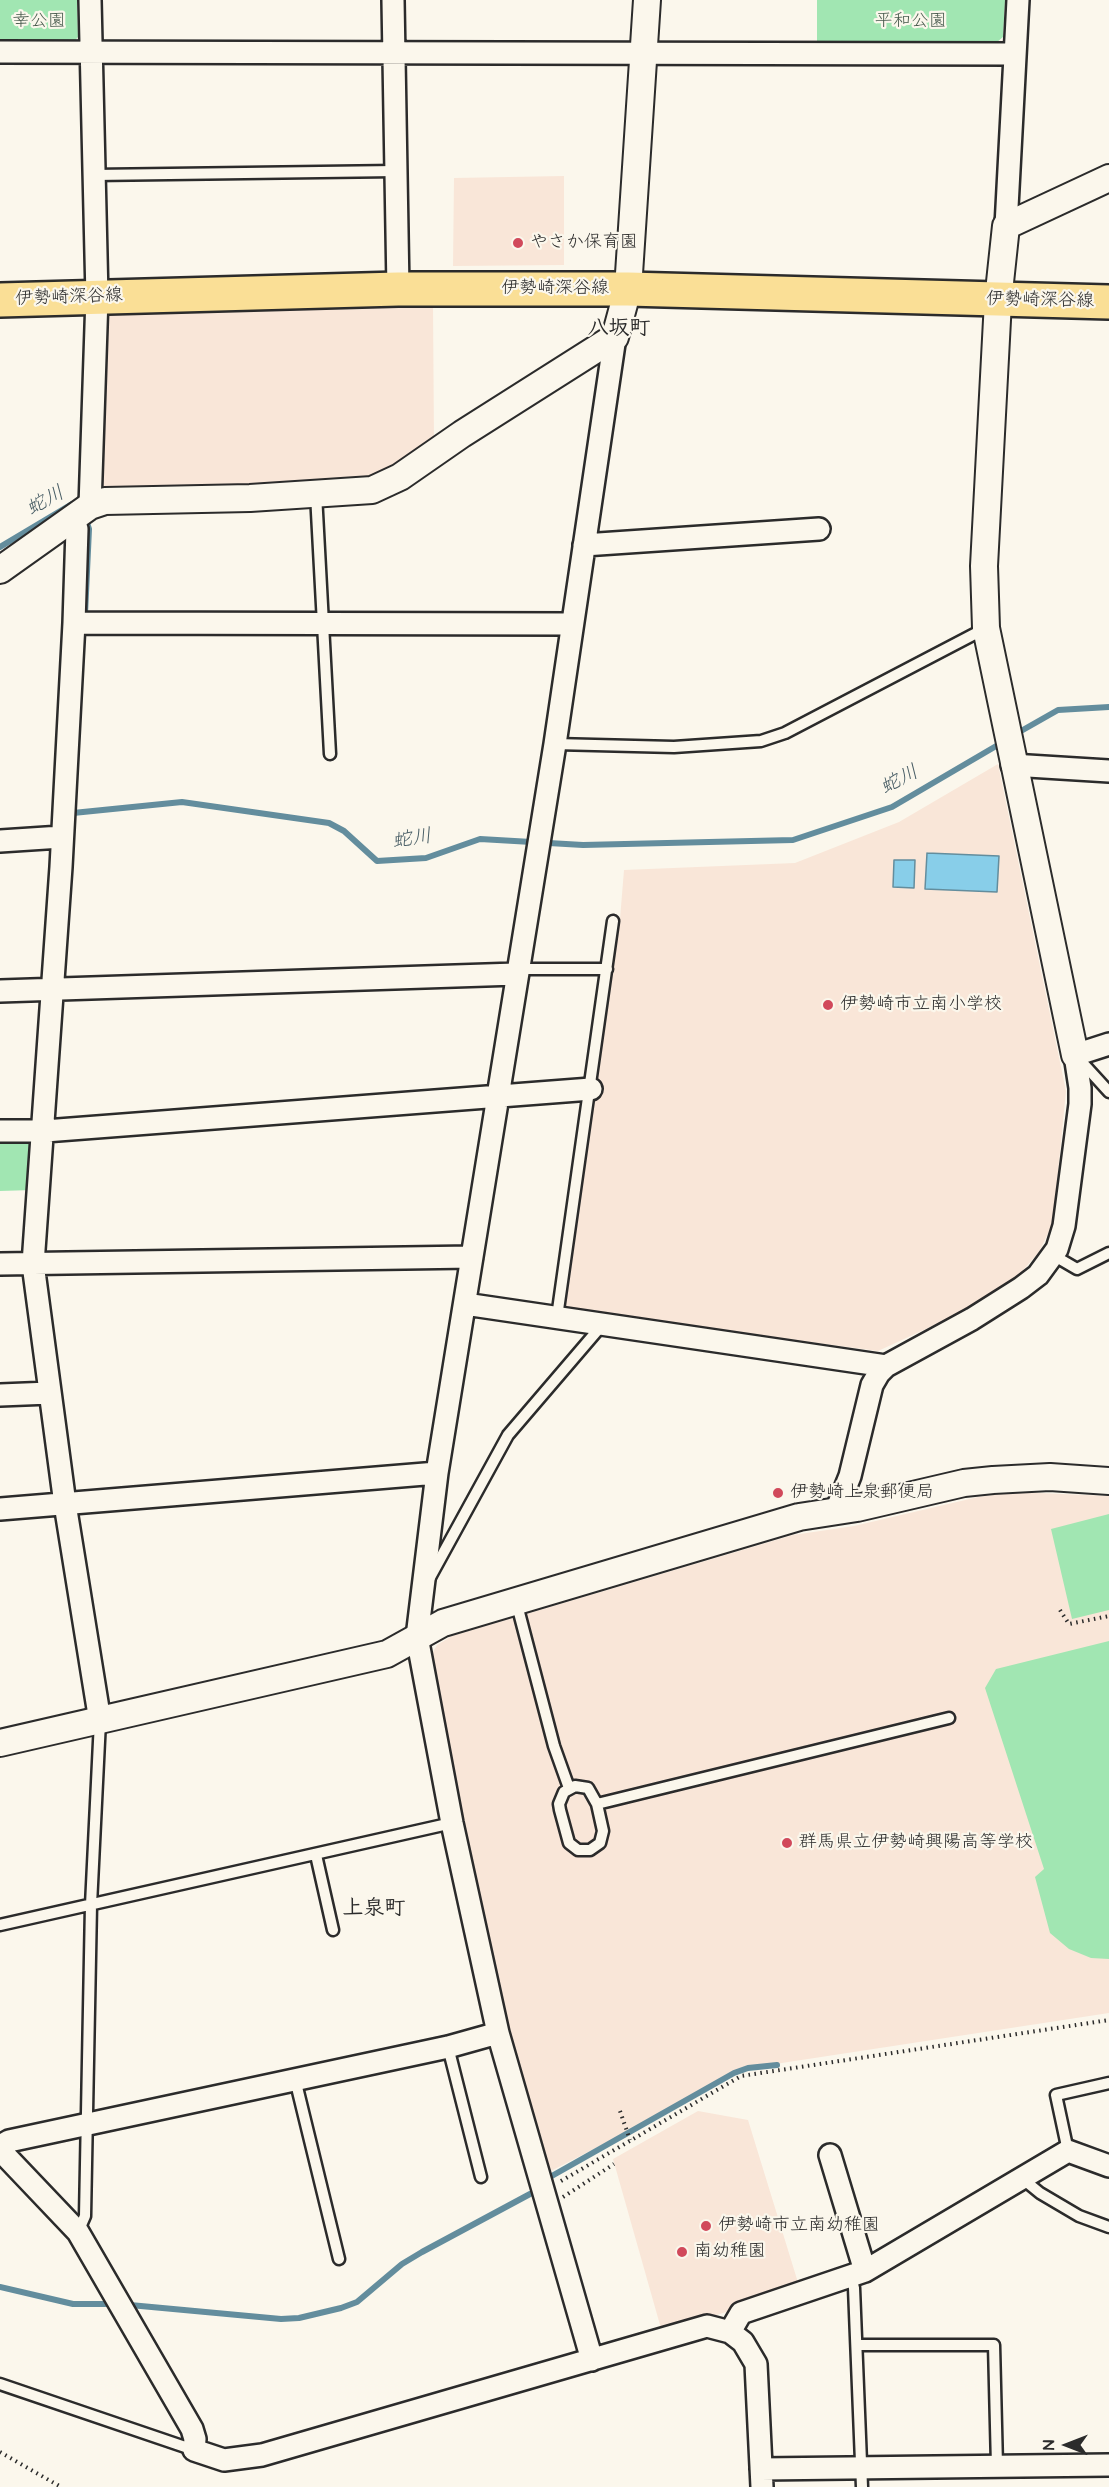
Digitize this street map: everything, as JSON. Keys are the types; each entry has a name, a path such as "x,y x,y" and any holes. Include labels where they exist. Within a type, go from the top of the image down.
{"main road":[{"name":"伊勢崎深谷線","path":"0,300 398,289 628,289 998,301 1109,302"}],"street":[{"path":"90,0 97,297 82,512 77,529 74,623 45,1131 33,1264 65,1504 100,1721"},
{"path":"393,0 398,289"},
{"path":"592,2360 498,2033 452,1823 417,1637 437,1473 516,972 555,744 615,337 628,289 647,0"},
{"path":"836,1511 850,1476 872,1385 886,1366 972,1319 1021,1288 1038,1275 1053,1255 1064,1226 1080,1104 1075,1055 1011,759 986,628 984,566 998,301 1006,226 1018,0"},
{"path":"0,52 1015,54"},
{"path":"1006,226 1109,178"},
{"path":"0,570 82,512 105,501 372,490 400,477 462,434 615,337"},
{"path":"584,545 819,529"},
{"path":"74,623 572,624"},
{"path":"1011,759 1109,771"},
{"path":"0,841 61,837"},
{"path":"0,991 516,972"},
{"path":"1075,1055 1109,1044"},
{"path":"0,1131 45,1131 591,1089"},
{"path":"0,1264 472,1257"},
{"path":"465,1304 886,1366"},
{"path":"0,1395 50,1393"},
{"path":"0,1509 437,1473"},
{"path":"0,1743 387,1654 443,1623 799,1517 993,1480 1050,1477 1109,1481"},
{"path":"498,2033 448,2047 9,2142 0,2148 78,2232 192,2428 195,2439 194,2450 224,2460 262,2455 707,2326 730,2332 743,2342 756,2364 761,2478 862,2477 998,2466 1109,2465"},
{"path":"730,2332 741,2313 858,2274 1068,2151 1109,2166"},
{"path":"830,2155 858,2274"}],"lane":[{"path":"94,175 396,171"},
{"path":"316,494 330,754"},
{"path":"555,744 674,747 761,741 785,734 986,628"},
{"path":"556,1317 591,1089 613,921"},
{"path":"516,972 607,969"},
{"path":"1075,1055 1109,1092"},
{"path":"1053,1255 1077,1269 1109,1253"},
{"path":"421,1592 436,1572 508,1435 603,1324"},
{"path":"516,1601 557,1757 569,1788"},
{"path":"597,1804 949,1718"},
{"path":"78,2232 85,2216 91,1905 100,1721"},
{"path":"582,1786 588,1788 597,1804 602,1838 596,1847 578,1850 569,1843 560,1810 561,1798 569,1788 582,1786"},
{"path":"0,1925 452,1823"},
{"path":"316,1855 333,1930"},
{"path":"448,2047 481,2177"},
{"path":"295,2079 339,2259"},
{"path":"1068,2151 1056,2096 1109,2083"},
{"path":"1025,2176 1029,2184 1040,2193 1079,2216 1109,2227"},
{"path":"858,2274 854,2288 862,2477"},
{"path":"857,2345 994,2344 998,2466"},
{"path":"0,2384 194,2450"}],"path":[{"path":"1060,1610 1069,1624 1109,1616"},
{"path":"546,2204 555,2194 556,2183 628,2137 741,2076 1109,2020"},
{"path":"620,2111 628,2137"},
{"path":"546,2204 614,2164"},
{"path":"0,2452 61,2487"}],"shaded area":[{"path":"564,176 564,265 453,266 454,178"},
{"path":"433,306 434,443 387,474 361,483 94,495 102,315"},
{"name":"伊勢崎市立南小学校","path":"998,764 1066,1091 1053,1223 1039,1252 1018,1276 982,1303 878,1351 565,1310 620,919 624,870 795,863 899,822"},
{"name":"群馬県立伊勢崎興陽高等学校","path":"1016,1492 1109,1496 1109,2013 736,2070 627,2132 547,2173 506,2035 428,1673 430,1657 437,1645 452,1636 793,1535 854,1526 978,1497"},
{"name":"伊勢崎市立南幼稚園","path":"698,2111 748,2120 800,2289 662,2332 613,2159"}],"green space":[{"name":"幸公園","path":"0,0 77,0 78,37 72,44 0,43"},
{"name":"平和公園","path":"817,0 1005,0 1003,37 996,43 817,44"},
{"path":"0,1139 33,1140 33,1190 0,1191"},
{"path":"1109,1514 1109,1610 1072,1619 1051,1529"},
{"path":"1109,1641 1109,1959 1091,1958 1069,1949 1050,1933 1035,1877 1044,1869 985,1688 996,1669"}],"water":[{"path":"927,853 999,856 997,892 925,889"},
{"path":"894,860 915,860 914,888 893,887"}],"waterway":[{"name":"蛇川","path":"0,547 72,504"},
{"name":"蛇川","path":"85,517 89,529 85,614"},
{"name":"蛇川","path":"1014,735 1058,710 1109,707"},
{"name":"蛇川","path":"73,807 73,813 182,802 329,823 344,831 377,861 426,858 480,839 583,845 793,840 892,807 1003,742"},
{"path":"550,2177 734,2073 748,2068 777,2065"},
{"path":"130,2305 281,2319 299,2318 341,2308 357,2302 402,2264 530,2194"},
{"path":"0,2287 73,2304 109,2304"}],"place":[{"name":"やさか保育園","path":"518,243"},
{"name":"伊勢崎市立南小学校","path":"828,1005"},
{"name":"伊勢崎上泉郵便局","path":"778,1493"},
{"name":"群馬県立伊勢崎興陽高等学校","path":"787,1843"},
{"name":"伊勢崎市立南幼稚園","path":"706,2226"},
{"name":"南幼稚園","path":"682,2252"}],"district":[{"name":"八坂町","path":"619,330"},
{"name":"上泉町","path":"374,1910"}]}
